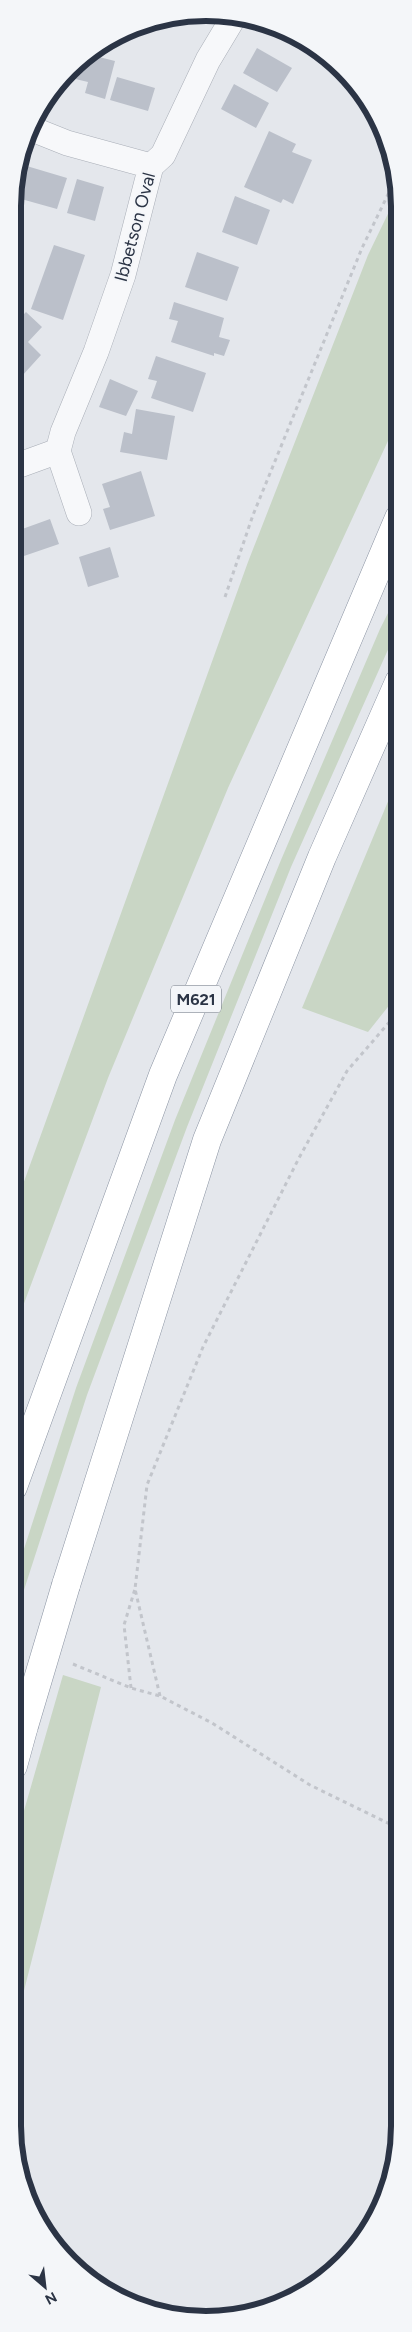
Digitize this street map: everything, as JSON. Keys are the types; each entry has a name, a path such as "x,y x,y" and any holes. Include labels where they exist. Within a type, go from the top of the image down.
{"highway":[{"name":"M621","path":"21,1465 163,1075 391,537"},
{"path":"21,1737 66,1586 207,1140 322,857 391,700"}],"street":[{"name":"Ibbetson Oval","path":"58,451 63,432 96,352 123,275 152,166 163,156 208,60 231,23"},
{"path":"37,131 67,143 152,166"},
{"path":"21,464 58,451 79,513"}],"path":[{"path":"225,598 252,515 362,248 390,191"},
{"path":"131,1688 124,1625 135,1588 147,1485 203,1347 299,1158 347,1071 391,1020"},
{"path":"135,1588 160,1696"},
{"path":"68,1662 131,1688 160,1696 212,1723 310,1785 391,1825"}],"green space":[{"path":"391,208 391,434 228,788 108,1078 21,1312 21,1190 248,562 368,255"},
{"path":"391,607 391,643 291,867 187,1127 87,1395 21,1599 21,1558 76,1388 175,1120 281,860"},
{"path":"391,794 391,1003 368,1032 302,1008"},
{"path":"63,1675 101,1687 21,2002 21,1821"}],"building":[{"path":"257,48 292,68 277,92 243,73"},
{"path":"97,57 115,61 105,99 85,93 88,82 72,78"},
{"path":"117,77 155,88 148,111 110,100"},
{"path":"234,84 269,103 256,128 221,109"},
{"path":"269,131 296,144 292,152 312,160 293,204 283,199 281,203 244,187"},
{"path":"26,166 67,178 57,209 22,199"},
{"path":"77,179 104,187 95,221 67,213"},
{"path":"235,196 270,210 257,245 222,232"},
{"path":"54,245 85,255 63,320 31,309"},
{"path":"197,252 239,267 227,301 185,287"},
{"path":"174,302 224,318 219,337 230,340 224,356 214,353 214,356 171,342 178,321 169,319"},
{"path":"26,312 42,327 28,342 41,355 22,376 21,313 23,315"},
{"path":"156,356 206,373 193,412 151,398 157,381 148,379"},
{"path":"110,379 138,391 126,416 99,407"},
{"path":"136,409 175,416 167,460 120,452 124,432 132,434"},
{"path":"141,471 155,516 110,530 103,509 110,507 102,484"},
{"path":"50,519 59,544 21,557 21,529"},
{"path":"110,547 119,577 88,587 79,557"}]}
